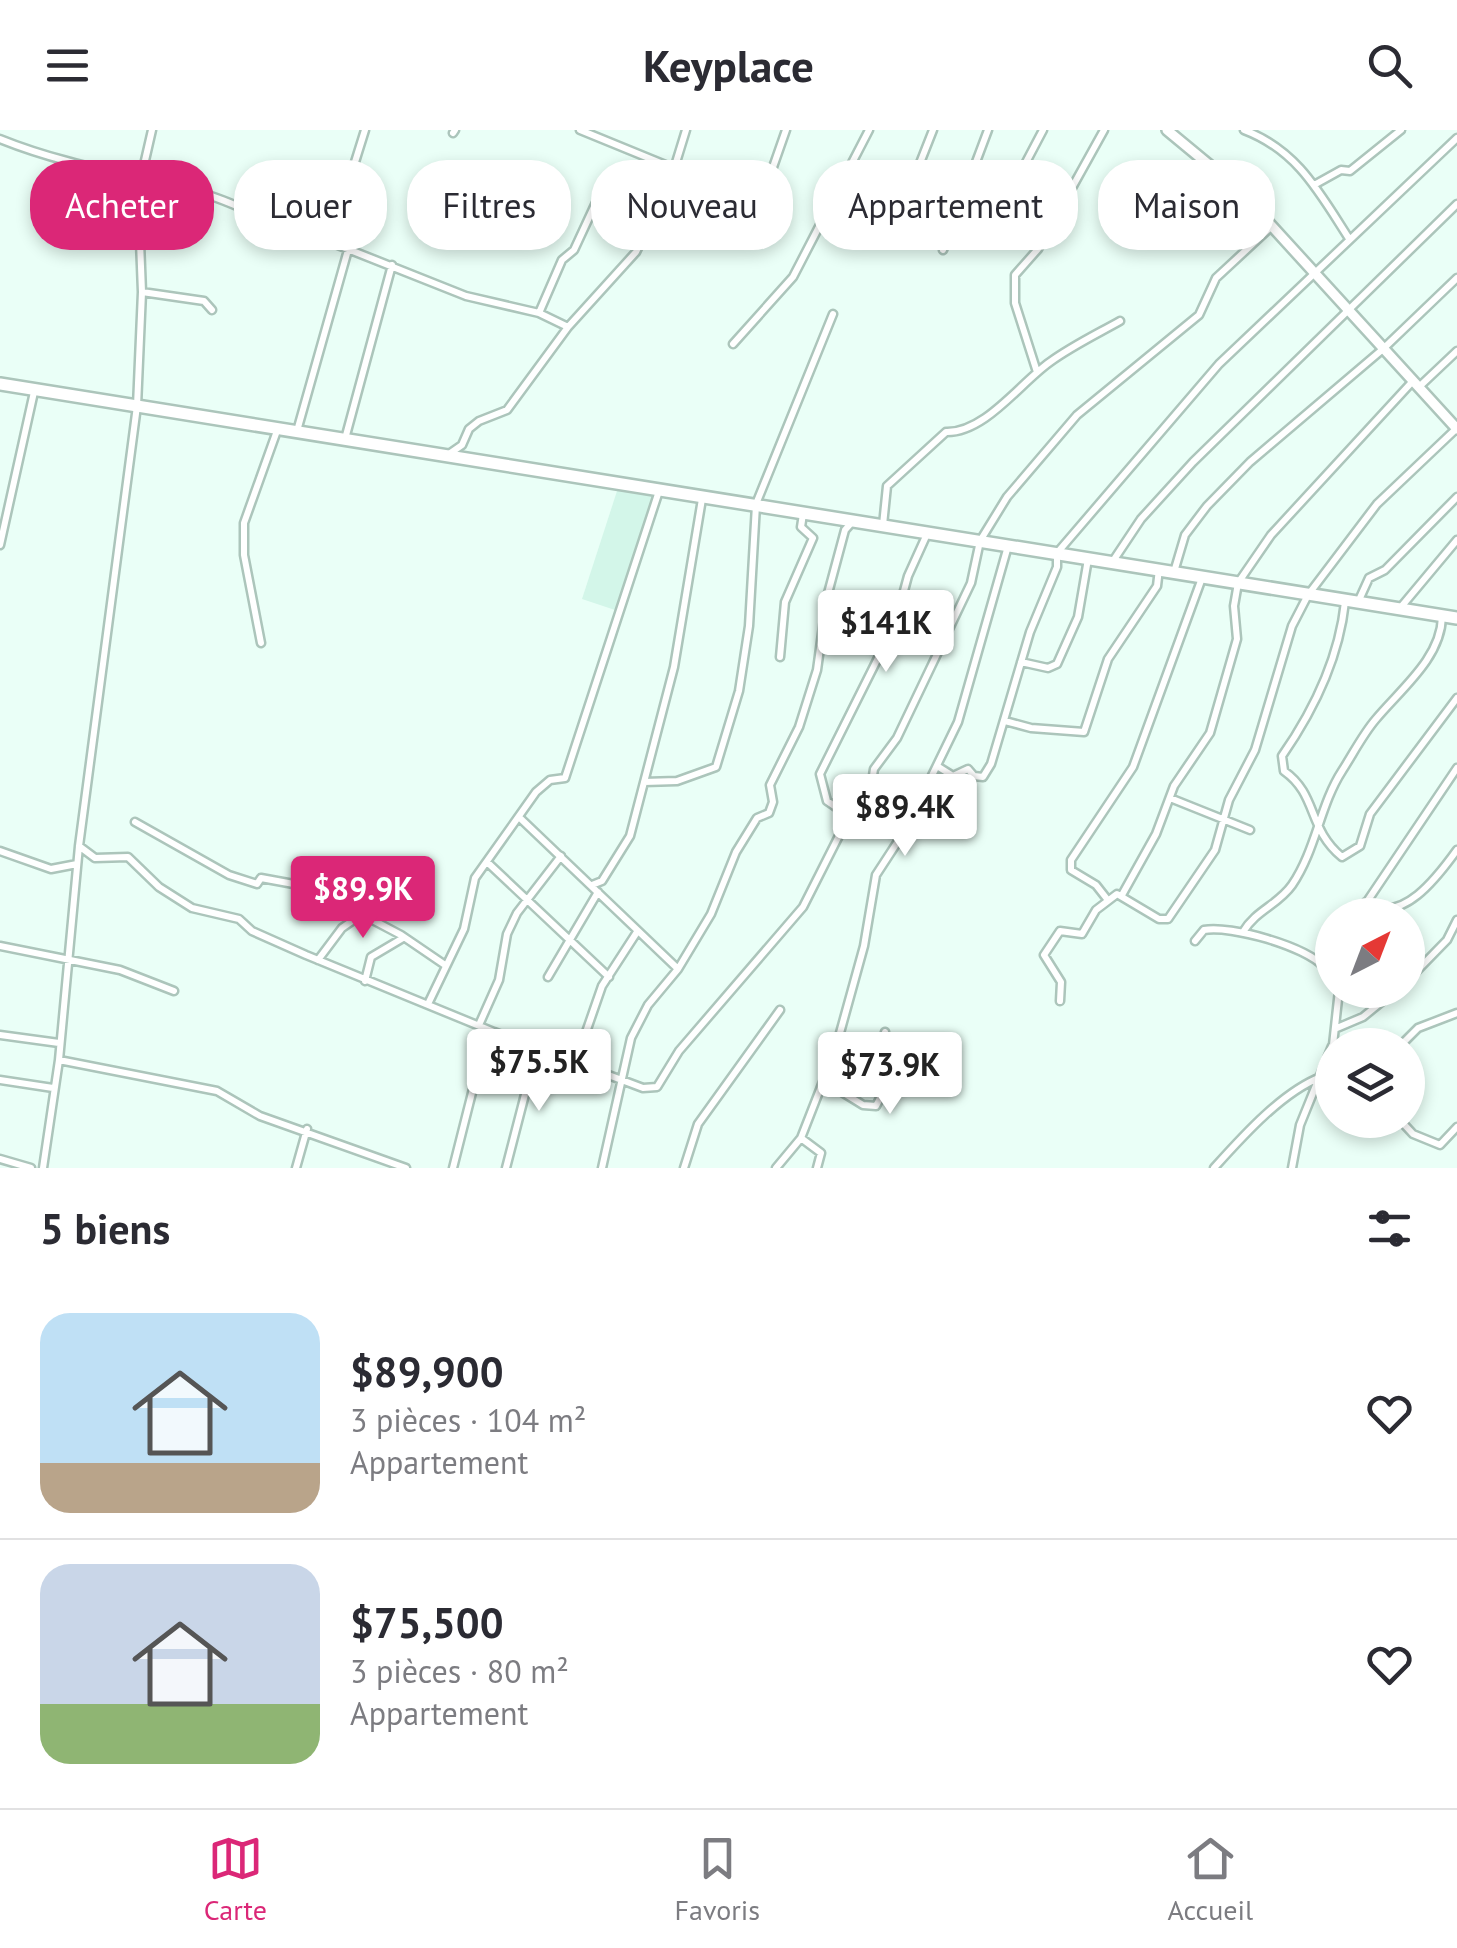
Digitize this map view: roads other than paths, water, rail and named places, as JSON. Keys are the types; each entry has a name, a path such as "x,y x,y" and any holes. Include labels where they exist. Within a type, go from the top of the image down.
{"highway":[{"path":"0,384 756,505 846,523 1063,550 1119,559 1174,574 1457,618"}],"street":[{"path":"145,160 152,130"},
{"path":"355,160 364,130"},
{"path":"580,130 653,160"},
{"path":"676,160 686,130"},
{"path":"776,160 786,130"},
{"path":"733,344 793,277 870,130"},
{"path":"921,160 933,130"},
{"path":"977,160 988,130"},
{"path":"1028,160 1043,130"},
{"path":"1037,372 1015,302 1015,275 1038,249 1104,130"},
{"path":"1167,130 1203,160"},
{"path":"1244,130 1277,145 1314,185 1348,237"},
{"path":"1314,185 1341,170 1350,171 1401,130"},
{"path":"937,766 952,776 968,769 974,776 983,777 1005,721 1020,662 1063,550 1219,364 1316,274 1348,237 1457,138"},
{"path":"0,140 70,160"},
{"path":"1119,559 1141,519 1194,462 1457,204"},
{"path":"538,313 562,260 574,250 591,213"},
{"path":"1060,1001 1061,982 1044,955 1060,931 1082,934 1107,899 1122,896 1160,919 1168,919 1215,850 1224,818 1255,750 1292,626 1308,595 1377,504 1457,429 1275,229"},
{"path":"43,1168 59,1060 79,846 137,406 141,250"},
{"path":"296,431 349,250"},
{"path":"352,250 466,296 538,313 568,327"},
{"path":"448,455 462,445 469,429 479,421 507,410 568,327 637,250"},
{"path":"79,846 95,858 128,857 159,887 192,908 239,919 252,931 365,981 646,1088 657,1087 690,1038 794,921 914,703 971,583 980,540 1037,457 1077,416 1199,315 1216,278 1246,250"},
{"path":"346,439 363,360 392,265"},
{"path":"1174,574 1185,535 1207,506 1250,462 1383,349 1457,278"},
{"path":"142,292 204,301 212,310"},
{"path":"644,782 676,781 716,766 743,668 756,505 833,314"},
{"path":"883,526 887,486 946,432 956,432 979,421 1037,372 1120,321"},
{"path":"1122,896 1170,798 1210,733 1237,640 1234,606 1238,582 1271,535 1416,384 1457,352"},
{"path":"0,545 34,392"},
{"path":"262,643 246,569 244,523 278,428"},
{"path":"428,1004 464,930 476,878 545,783 565,778 581,741 612,629 660,491"},
{"path":"548,977 595,888 625,848 674,667 702,497"},
{"path":"1457,497 1385,570 1369,578 1352,601 1317,699 1282,756 1284,771 1303,786 1318,833 1342,858 1360,846 1370,814 1457,698"},
{"path":"780,657 784,602 813,538 801,527 803,513"},
{"path":"602,1168 622,1078 643,1013 678,969 722,891 736,852 773,802 770,785 799,727 816,670 826,596 846,523"},
{"path":"849,816 827,801 820,774 874,657 894,624 908,576 928,534"},
{"path":"1401,607 1457,540"},
{"path":"776,1168 801,1138 824,1081 864,946 876,875 906,829 958,722 1008,546"},
{"path":"1020,662 1048,668 1057,664 1078,618 1088,557"},
{"path":"1005,721 1031,728 1084,732 1108,659 1157,586 1160,569"},
{"path":"1107,899 1096,885 1070,870 1070,860 1134,767 1202,578"},
{"path":"1243,932 1261,908 1290,888 1318,833 1339,774 1376,718 1398,698 1441,637 1442,616"},
{"path":"1369,898 1457,768"},
{"path":"1170,798 1250,830"},
{"path":"521,819 678,969"},
{"path":"135,822 229,875 256,884 260,878 310,887 445,965"},
{"path":"1412,898 1440,877 1457,850"},
{"path":"2,853 51,869 78,864"},
{"path":"479,1025 498,980 507,934 527,898 561,856"},
{"path":"488,862 609,976"},
{"path":"318,960 342,928 355,919 356,911"},
{"path":"1425,963 1447,940 1457,920"},
{"path":"1195,941 1204,930 1243,932 1298,947 1315,960"},
{"path":"576,1061 596,1001 637,932"},
{"path":"365,981 372,957 403,938"},
{"path":"0,946 120,970 174,992"},
{"path":"1338,1008 1337,1028 1375,1008"},
{"path":"684,1168 698,1124 780,1010"},
{"path":"1418,1028 1457,1013"},
{"path":"452,1168 478,1069 497,1039 494,1032"},
{"path":"824,1081 862,1105 876,1106 887,1080 881,1060 885,1032"},
{"path":"0,1035 59,1043"},
{"path":"506,1168 537,1048"},
{"path":"59,1060 217,1091 260,1116 406,1168"},
{"path":"1214,1168 1259,1120 1304,1083 1315,1079"},
{"path":"0,1080 52,1088"},
{"path":"1292,1168 1296,1136 1315,1091"},
{"path":"1423,1138 1440,1145 1457,1127"},
{"path":"296,1168 307,1130"},
{"path":"801,1138 821,1153 817,1168"},
{"path":"0,1160 31,1168"}]}
